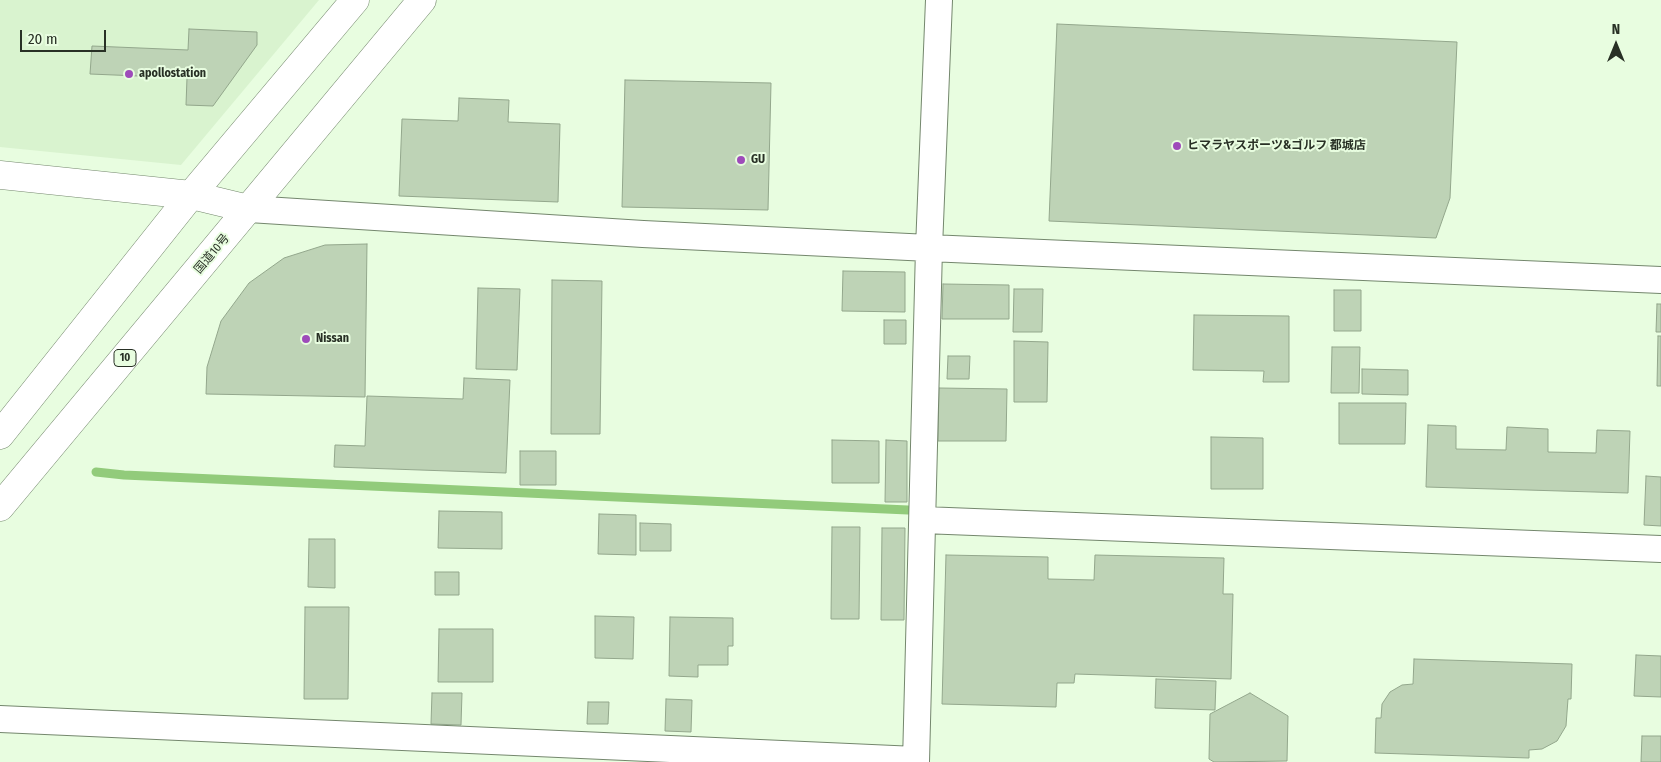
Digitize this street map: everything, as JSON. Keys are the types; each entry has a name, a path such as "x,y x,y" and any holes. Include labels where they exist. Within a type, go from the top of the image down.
{"main road":[{"path":"0,435 191,195 355,0"},
{"name":"国道10号","path":"0,507 422,0"},
{"path":"0,175 191,195 249,209"}],"street":[{"path":"0,719 916,761 929,248 939,0"},
{"path":"249,209 634,233 929,248 1661,280"},
{"path":"923,520 1661,549"}],"shaded area":[{"name":"apollostation","path":"0,0 319,0 181,165 0,147"}],"building":[{"path":"1057,24 1457,42 1450,198 1436,238 1049,221"},
{"path":"189,29 257,32 257,45 213,106 186,105 187,78 90,74 92,46 188,50"},
{"path":"625,80 771,83 768,210 622,207"},
{"path":"459,98 509,100 508,122 560,124 558,202 399,196 402,119 458,121"},
{"path":"367,244 365,397 206,394 207,367 221,321 249,283 284,258 325,245"},
{"path":"843,271 905,272 905,312 842,311"},
{"path":"552,280 602,281 600,434 551,434"},
{"path":"943,284 1009,285 1009,319 942,319"},
{"path":"478,288 520,289 517,370 476,369"},
{"path":"1014,289 1043,289 1042,332 1013,332"},
{"path":"1334,290 1361,290 1361,331 1334,331"},
{"path":"1657,304 1661,304 1661,332 1656,332"},
{"path":"1194,315 1289,316 1289,382 1263,382 1264,371 1193,370"},
{"path":"884,320 906,320 906,344 884,344"},
{"path":"1658,336 1661,336 1661,386 1657,386"},
{"path":"1014,341 1048,342 1047,402 1014,402"},
{"path":"1332,347 1360,347 1359,393 1331,393"},
{"path":"948,356 970,356 969,379 947,379"},
{"path":"1362,369 1408,370 1408,395 1362,394"},
{"path":"464,378 510,380 506,473 334,467 335,445 365,446 367,396 463,399"},
{"path":"939,388 1007,389 1006,441 938,441"},
{"path":"1339,403 1406,403 1405,444 1339,444"},
{"path":"1428,425 1456,426 1456,449 1506,450 1507,427 1548,429 1548,452 1596,453 1597,430 1630,431 1628,493 1426,487"},
{"path":"1211,437 1263,438 1263,489 1211,489"},
{"path":"832,440 879,441 879,483 832,483"},
{"path":"886,440 907,441 907,502 885,502"},
{"path":"520,451 556,451 556,485 520,485"},
{"path":"1646,476 1661,477 1661,526 1644,525"},
{"path":"439,511 502,512 502,549 438,548"},
{"path":"599,514 636,515 636,555 598,554"},
{"path":"640,523 671,524 671,551 640,551"},
{"path":"832,527 860,527 859,619 831,619"},
{"path":"882,528 905,528 904,620 881,620"},
{"path":"309,539 335,539 335,588 308,587"},
{"path":"946,555 1048,557 1048,579 1094,580 1095,555 1224,558 1223,594 1233,594 1231,679 1075,674 1074,683 1057,683 1056,707 942,704"},
{"path":"435,572 459,572 459,595 435,595"},
{"path":"305,607 349,607 348,699 304,699"},
{"path":"595,616 634,617 633,659 595,658"},
{"path":"670,617 733,618 733,646 728,646 728,665 698,665 698,677 669,676"},
{"path":"439,629 493,629 493,682 438,682"},
{"path":"1636,655 1661,656 1661,697 1634,696"},
{"path":"1414,659 1572,664 1571,699 1568,699 1566,726 1557,741 1542,749 1529,750 1529,758 1375,753 1376,718 1381,718 1382,704 1390,692 1402,685 1413,684"},
{"path":"1156,679 1216,681 1215,710 1155,708"},
{"path":"432,693 462,693 461,725 431,724"},
{"path":"1250,693 1288,716 1287,761 1214,762 1209,759 1210,714"},
{"path":"666,699 692,700 691,732 665,731"},
{"path":"588,702 609,702 608,724 587,724"},
{"path":"1642,736 1661,736 1661,762 1641,762"}],"waterway":[{"path":"96,472 124,475 908,510"}],"place":[{"name":"apollostation","path":"129,74"},
{"name":"ヒマラヤスポーツ&ゴルフ 都城店","path":"1177,146"},
{"name":"GU","path":"741,160"},
{"name":"Nissan","path":"306,339"}]}
